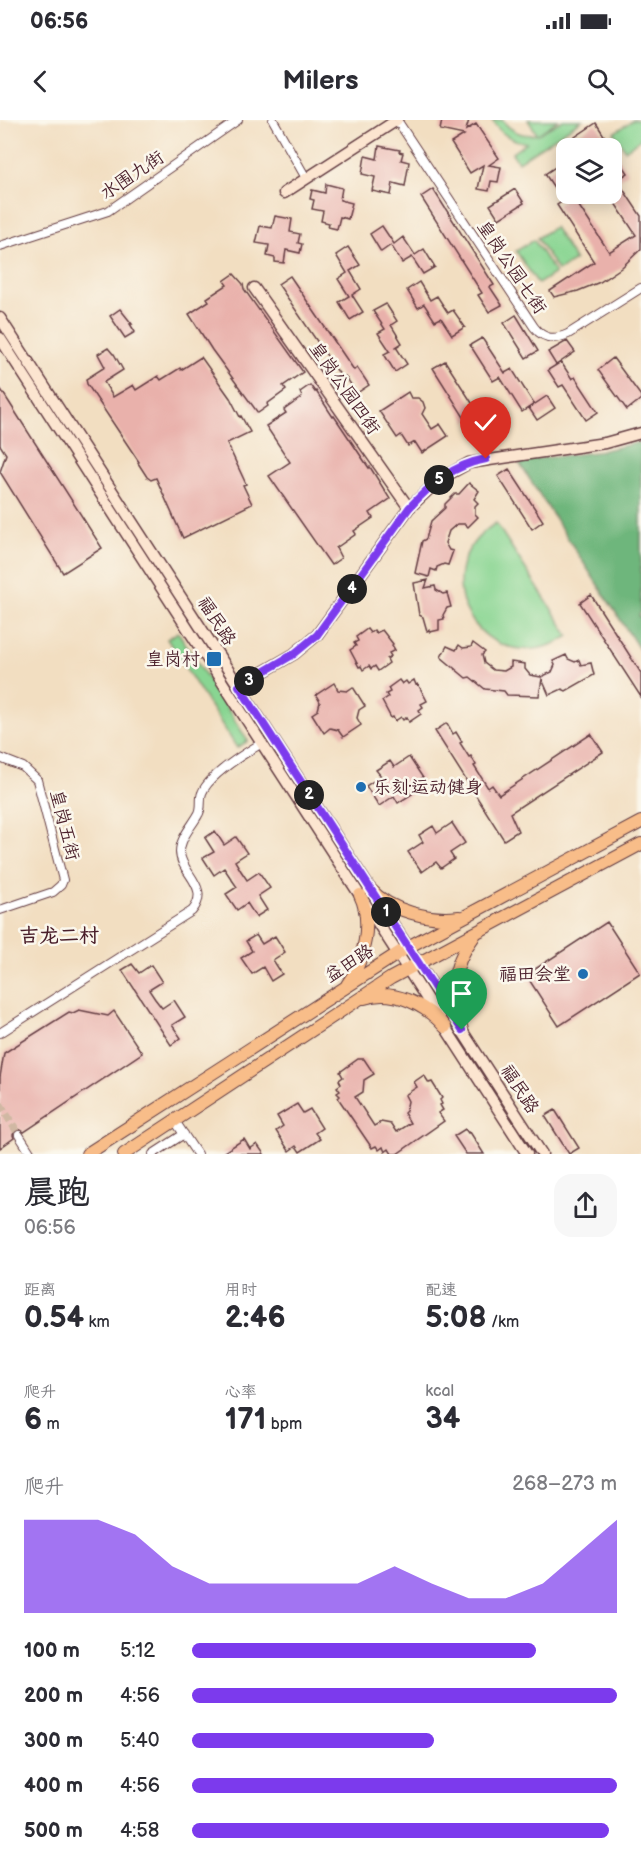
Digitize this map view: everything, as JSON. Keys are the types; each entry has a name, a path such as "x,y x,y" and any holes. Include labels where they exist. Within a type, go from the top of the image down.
{"main road":[{"path":"284,193 397,120"},
{"name":"皇岗公园四街","path":"254,288 409,508"},
{"name":"福民路","path":"0,318 239,686 365,892"},
{"name":"福民路","path":"0,338 262,743 403,950 446,1027 527,1154"},
{"path":"239,686 294,654 317,635 409,508 440,479 469,463 604,443 641,433"},
{"name":"益田路","path":"87,1154 403,950 641,822"},
{"name":"益田路","path":"124,1154 357,1000 413,966 641,844"},
{"path":"345,987 352,978 357,964 365,931 365,892 388,903 428,916 450,918 471,913"},
{"path":"462,1030 455,1008 454,978 466,946 477,932"},
{"name":"福民路","path":"413,966 462,1030 542,1154"},
{"path":"357,1000 378,995 406,999 428,1010 446,1027"}],"street":[{"name":"水围九街","path":"0,246 108,211 238,120"},
{"path":"273,120 306,178"},
{"name":"皇岗公园七街","path":"397,120 534,327 542,335 556,338 568,334 641,288"},
{"path":"0,1034 192,910 197,902 198,892 181,857 180,849 185,836 200,813 202,792 230,763 262,743"},
{"name":"皇岗五街","path":"0,758 27,770 39,784 63,874 61,885 53,892 0,910"},
{"path":"175,1121 197,1154"},
{"path":"153,1154 184,1134"},
{"path":"19,1135 31,1154"}],"green space":[{"path":"492,120 502,120 518,132 532,135 537,134 528,120 558,120 538,134 563,120 582,120 518,162 512,153 526,143 506,136"},
{"path":"633,120 641,120 641,139 625,150 622,138 617,138 614,133"},
{"path":"554,227 575,260 558,271 537,238"},
{"path":"534,240 555,273 538,284 516,251"},
{"path":"641,442 641,613 639,615 641,618 641,652 518,461 596,452"},
{"path":"496,523 569,636 539,648 511,648 488,637 471,618 461,595 461,570 472,545"},
{"path":"178,632 248,741 237,748 167,639"}],"building":[{"path":"442,120 469,120 466,130 476,124 499,158 489,165 501,167 498,182 491,181 489,191 478,189 483,165 470,173 451,143 464,135 440,130"},
{"path":"596,123 606,138 574,138"},
{"path":"379,146 400,150 399,152 403,153 401,160 409,162 405,186 393,183 391,195 372,191 375,177 362,174 365,156 377,159"},
{"path":"622,164 628,173 622,177"},
{"path":"556,167 556,190 545,174"},
{"path":"326,184 342,188 340,200 352,203 348,219 340,217 337,229 328,227 329,223 321,221 323,211 312,209 314,200 310,199 312,190 325,193"},
{"path":"622,188 641,216 641,249 621,268 600,282 554,297 550,291 594,262 557,205 578,204 609,252 636,235 616,204 622,204"},
{"path":"433,189 494,285 490,287 502,305 489,312 478,295 482,293 421,197"},
{"path":"515,189 524,203 499,219 490,205"},
{"path":"275,216 292,219 290,232 300,234 298,243 302,244 300,253 286,250 284,263 275,262 275,258 267,256 269,245 256,243 260,226 272,228"},
{"path":"382,226 394,244 403,237 415,255 424,249 435,267 423,274 412,257 402,263 391,245 381,252 370,234"},
{"path":"348,247 360,265 350,271 361,289 352,295 363,312 350,320 339,302 349,296 338,279 347,273 336,255"},
{"path":"234,274 303,372 283,386 286,390 258,413 189,314 227,285 224,281"},
{"path":"290,276 354,370 357,367 369,385 357,393 345,376 342,378 278,284"},
{"path":"419,282 430,300 437,296 448,313 453,310 465,327 452,335 441,318 435,321 424,304 418,308 407,290"},
{"path":"386,304 397,321 391,325 402,343 396,347 407,364 395,372 384,354 390,351 378,333 385,329 373,311"},
{"path":"120,309 132,324 130,324 135,332 125,338 110,316"},
{"path":"516,315 538,351 526,358 504,323"},
{"path":"482,338 505,373 512,369 534,404 522,412 500,377 493,381 470,345"},
{"path":"567,341 575,352 556,365 548,352"},
{"path":"108,348 123,370 104,382 113,397 133,385 136,390 158,376 161,380 201,357 230,398 250,432 227,443 246,484 243,485 252,504 183,538 156,478 151,480 147,477 87,384 86,379 105,367 98,354"},
{"path":"613,358 641,396 641,399 627,410 598,370"},
{"path":"445,361 479,414 492,406 500,418 481,430 473,417 467,422 433,368"},
{"path":"561,362 572,379 575,377 598,412 586,420 563,385 559,387 548,370"},
{"path":"310,385 370,467 390,499 370,513 373,518 354,531 356,534 336,548 341,558 331,565 269,476 290,462 266,426 286,413 284,410 302,397 300,392"},
{"path":"0,388 102,548 63,573 0,472 6,454 0,445"},
{"path":"408,392 411,398 418,398 423,402 425,408 422,414 432,429 440,424 448,436 422,453 415,442 408,446 401,435 397,438 379,411"},
{"path":"547,396 555,408 537,420 529,408"},
{"path":"509,469 543,521 532,529 498,476"},
{"path":"469,483 479,491 474,499 478,503 475,506 475,514 478,517 468,527 465,524 457,524 449,531 445,543 449,550 453,551 448,565 437,567 436,571 431,569 429,577 415,573 422,541 426,539 431,521 445,508 445,504 455,494 459,494"},
{"path":"428,580 425,588 435,586 436,590 443,594 447,593 451,607 447,608 443,615 444,619 439,620 439,630 430,632 430,630 427,631 423,617 419,615 414,583"},
{"path":"591,595 641,673 641,697 580,603"},
{"path":"367,629 370,633 374,630 376,633 382,630 395,650 389,653 391,656 387,659 389,663 378,671 375,666 371,669 369,666 363,670 361,666 359,667 350,650 356,646 354,643 358,641 356,637"},
{"path":"473,643 485,652 482,655 484,663 493,670 504,671 511,667 511,662 525,664 525,669 530,675 541,677 552,672 555,665 553,661 566,655 568,659 575,662 579,660 581,665 591,663 594,675 566,691 562,689 549,695 542,679 539,696 507,695 504,691 485,689 470,677 466,678 441,657 447,646 456,650 459,645 463,648 471,647"},
{"path":"399,680 402,684 406,681 408,684 414,680 427,701 421,704 423,707 419,710 421,714 409,722 407,717 403,720 401,717 395,721 393,717 391,718 382,701 388,697 386,694 390,692 388,688"},
{"path":"334,683 338,690 347,691 353,687 365,706 359,710 357,718 361,725 343,737 338,730 330,728 324,733 312,714 318,710 320,702 316,695"},
{"path":"447,723 453,734 456,732 462,742 460,743 469,757 471,756 476,765 474,766 488,788 492,785 499,795 591,734 603,752 510,813 518,831 504,840 435,731"},
{"path":"409,757 423,778 407,787 412,794 398,803 394,796 379,806 366,786 381,776 376,770 390,761 394,767"},
{"path":"452,823 465,843 450,853 454,859 441,868 436,862 422,872 408,852 423,842 419,835 433,826 437,833"},
{"path":"215,831 224,845 236,837 247,853 235,861 247,880 259,872 270,888 258,896 267,910 256,917 247,903 237,910 226,894 237,887 224,868 214,875 203,858 214,852 205,838"},
{"name":"福田会堂","path":"607,922 640,973 559,1026 526,975"},
{"path":"256,935 262,944 275,936 285,952 273,960 282,974 271,981 263,967 252,974 241,958 252,951 246,941"},
{"path":"132,964 139,973 151,965 162,982 149,990 162,1008 174,1000 185,1017 172,1025 181,1038 171,1045 122,970"},
{"path":"79,1010 108,1016 114,1011 142,1053 24,1132 19,1129 15,1130 14,1138 0,1148 0,1077 4,1053 69,1012"},
{"path":"358,1059 364,1059 374,1074 364,1080 363,1092 355,1097 374,1126 381,1122 391,1124 396,1132 410,1123 404,1113 408,1101 405,1095 417,1087 414,1082 424,1075 429,1083 432,1082 442,1098 440,1105 443,1110 438,1113 444,1121 397,1154 392,1154 389,1149 385,1152 383,1147 379,1150 376,1146 372,1148 338,1098 340,1096 337,1093 340,1091 337,1087 341,1084 339,1080 343,1077 340,1072"},
{"path":"297,1104 303,1113 310,1109 322,1128 315,1133 320,1139 300,1152 296,1146 289,1151 276,1131 283,1126 277,1116"},
{"path":"555,1110 579,1148 569,1154 545,1116"},
{"path":"465,1129 468,1133 470,1132 484,1154 466,1154 454,1136"},
{"path":"244,1139 250,1149 257,1144 264,1154 221,1154"}],"tunnel":[{"path":"0,1104 19,1135"}],"place":[{"name":"皇岗村","path":"214,659"},
{"name":"乐刻·运动健身","path":"361,787"},
{"name":"福田会堂","path":"583,974"}],"district":[{"name":"吉龙二村","path":"59,935"}],"route":[{"path":"462,1030 239,686 294,654 317,635 409,508 426,491 453,471 469,463 486,459"}]}
